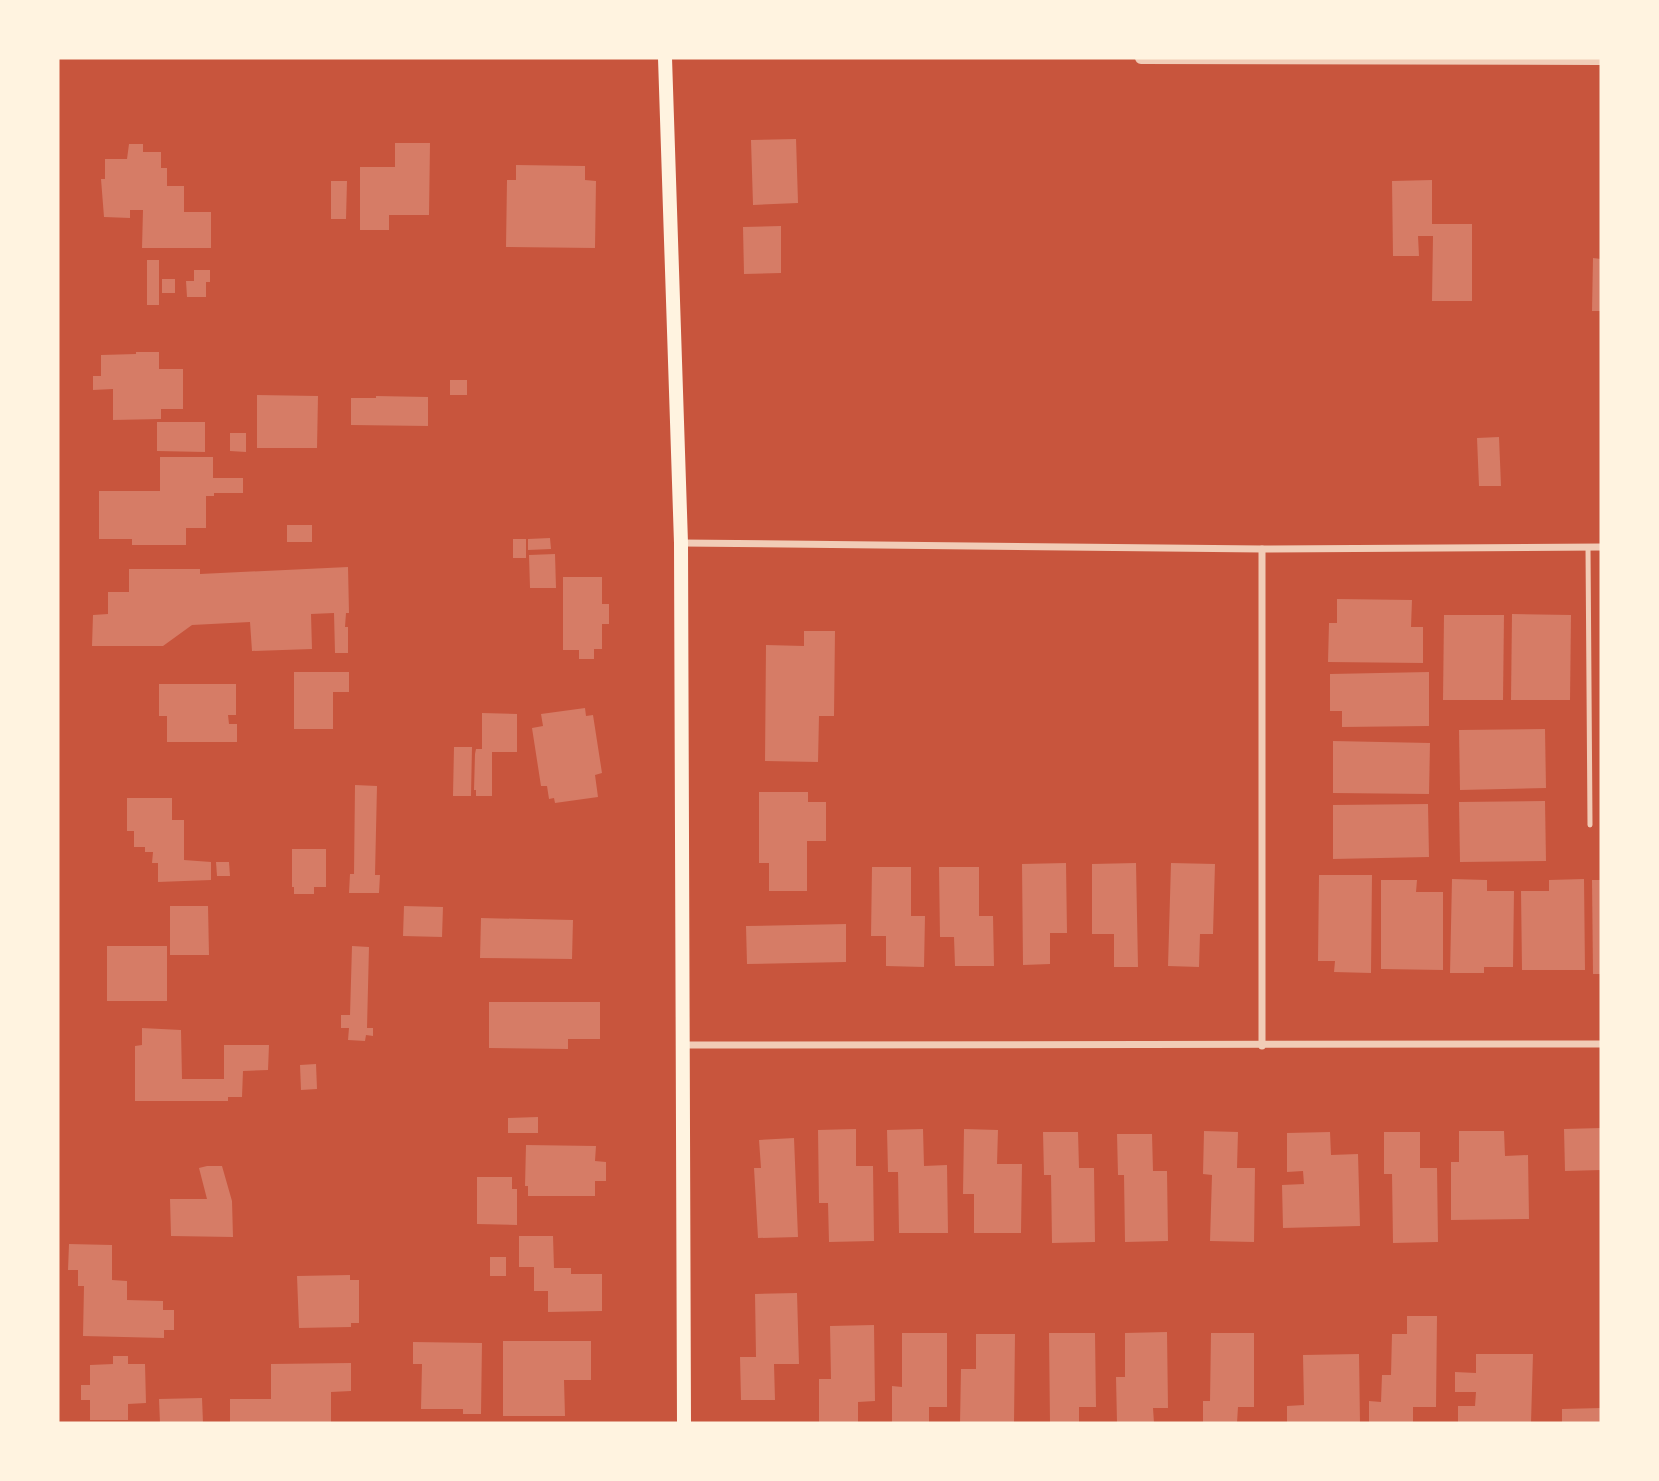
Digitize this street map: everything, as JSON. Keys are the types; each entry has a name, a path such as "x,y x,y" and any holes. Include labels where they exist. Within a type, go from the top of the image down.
{"main road":[{"path":"665,58 681,543 684,1423"}],"street":[{"path":"1141,58 1601,59"},
{"path":"681,543 1262,549 1601,547"},
{"path":"1262,549 1262,1046"},
{"path":"682,1045 1601,1044"}],"lane":[{"path":"1588,547 1591,825"}],"building":[{"path":"796,139 798,203 753,205 751,140"},
{"path":"395,143 430,143 429,215 389,215 389,230 360,230 360,167 395,167"},
{"path":"129,144 143,144 143,152 161,152 161,168 167,168 167,186 184,186 184,212 211,212 211,248 142,248 143,210 130,210 130,218 104,217 101,179 105,179 105,159 127,159"},
{"path":"516,165 585,166 585,180 596,181 595,248 506,247 507,180 516,180"},
{"path":"1432,180 1432,224 1472,224 1472,301 1432,301 1433,236 1418,236 1419,256 1393,256 1392,181"},
{"path":"331,181 347,181 346,219 331,219"},
{"path":"781,226 781,273 744,274 743,227"},
{"path":"1593,258 1601,259 1601,311 1592,311"},
{"path":"147,260 159,260 159,305 147,305"},
{"path":"194,270 210,270 210,282 206,282 206,297 187,297 186,281 194,281"},
{"path":"162,279 175,279 175,293 162,293"},
{"path":"159,352 159,369 183,369 183,409 161,409 161,419 113,420 113,389 93,390 93,376 101,376 101,355"},
{"path":"450,380 467,380 467,395 450,395"},
{"path":"257,395 318,396 317,448 257,448"},
{"path":"428,397 428,426 351,425 351,398"},
{"path":"157,422 205,422 205,452 157,451"},
{"path":"230,433 246,433 246,452 230,451"},
{"path":"1499,437 1501,486 1479,486 1477,438"},
{"path":"160,457 213,457 213,478 243,478 243,493 214,493 214,496 206,496 206,528 186,528 186,545 132,545 132,539 99,539 99,491 160,491"},
{"path":"287,525 312,525 312,542 287,542"},
{"path":"550,538 551,549 528,550 528,539"},
{"path":"513,539 526,539 526,558 513,558"},
{"path":"555,554 556,588 530,588 529,555"},
{"path":"348,567 349,613 346,613 345,627 348,627 348,653 335,653 334,613 311,614 312,649 252,651 250,622 192,625 163,646 92,646 93,615 108,614 108,592 129,592 129,569 200,569 200,574"},
{"path":"563,577 602,577 602,604 609,604 609,624 602,624 602,649 594,649 594,659 579,659 579,650 563,650"},
{"path":"1337,599 1412,600 1411,627 1423,627 1423,663 1328,662 1329,623 1337,623"},
{"path":"1512,614 1571,615 1570,700 1511,700"},
{"path":"1444,615 1504,615 1503,700 1443,700"},
{"path":"804,631 835,631 834,716 819,716 818,762 765,761 766,645 804,646"},
{"path":"294,672 349,672 349,692 333,692 333,729 294,729"},
{"path":"1429,672 1429,726 1342,727 1342,711 1330,711 1330,674"},
{"path":"159,684 236,684 236,715 228,715 229,724 237,724 237,742 167,742 167,716 159,716"},
{"path":"585,708 586,716 593,715 602,773 595,775 598,797 555,803 554,798 549,799 547,786 541,786 532,728 543,726 541,714"},
{"path":"482,713 517,714 517,752 492,752 492,796 476,796 474,790 475,754 476,749 482,749"},
{"path":"1545,729 1546,788 1460,790 1459,730"},
{"path":"1333,741 1430,743 1429,794 1333,793"},
{"path":"454,747 472,747 471,796 453,796"},
{"path":"355,785 377,786 375,875 380,875 379,893 349,893 350,874 354,874"},
{"path":"759,792 808,792 808,802 826,802 826,841 807,841 807,891 769,891 769,863 759,863"},
{"path":"127,798 172,798 172,820 184,820 184,860 211,862 211,880 158,882 158,863 152,863 153,852 145,852 145,847 134,847 134,831 127,831"},
{"path":"1545,801 1546,861 1460,862 1459,802"},
{"path":"1428,804 1429,857 1333,859 1333,805"},
{"path":"292,849 326,849 326,887 314,887 314,894 294,894"},
{"path":"216,862 229,862 230,876 217,876"},
{"path":"1066,863 1067,933 1050,933 1050,964 1023,965 1022,864"},
{"path":"1136,863 1138,967 1114,967 1114,934 1092,934 1092,864"},
{"path":"1171,863 1215,864 1213,934 1200,934 1199,967 1168,966"},
{"path":"872,867 911,867 911,916 925,916 924,967 886,966 886,936 871,936"},
{"path":"939,867 979,867 979,916 993,916 994,966 955,966 954,937 940,937"},
{"path":"1319,875 1372,875 1371,973 1334,972 1335,961 1318,961"},
{"path":"1452,879 1487,880 1487,891 1514,891 1513,967 1484,967 1484,973 1450,973"},
{"path":"1584,879 1585,970 1522,970 1521,891 1549,891 1549,880"},
{"path":"1381,880 1417,880 1416,892 1443,892 1443,970 1381,969"},
{"path":"1592,880 1601,880 1601,974 1593,974"},
{"path":"170,906 208,906 209,955 170,955"},
{"path":"404,906 443,907 442,937 403,936"},
{"path":"481,918 573,920 572,959 480,958"},
{"path":"846,924 846,962 747,964 746,926"},
{"path":"107,946 167,946 167,1001 107,1001"},
{"path":"352,946 369,947 367,1028 373,1028 373,1036 366,1035 365,1041 348,1040 349,1028 341,1028 341,1015 350,1015"},
{"path":"489,1002 600,1002 600,1039 568,1039 568,1049 489,1048"},
{"path":"142,1028 181,1030 182,1079 224,1079 224,1045 269,1045 268,1070 243,1071 242,1097 228,1097 228,1101 135,1101 135,1046 142,1045"},
{"path":"316,1064 317,1089 301,1090 300,1065"},
{"path":"538,1117 538,1133 508,1133 508,1118"},
{"path":"1601,1128 1601,1170 1565,1171 1564,1129"},
{"path":"856,1129 856,1166 873,1166 874,1241 829,1242 828,1203 819,1203 818,1130"},
{"path":"923,1129 924,1166 947,1165 948,1233 899,1233 898,1172 888,1172 887,1130"},
{"path":"964,1129 998,1130 997,1164 1022,1164 1021,1233 974,1233 974,1194 963,1194"},
{"path":"1204,1131 1238,1132 1237,1168 1255,1168 1254,1242 1210,1241 1212,1175 1203,1174"},
{"path":"1459,1131 1504,1131 1505,1156 1528,1155 1529,1219 1451,1220 1451,1162 1459,1162"},
{"path":"1043,1132 1078,1132 1079,1168 1094,1168 1095,1242 1052,1243 1051,1175 1044,1175"},
{"path":"1330,1132 1331,1155 1358,1154 1360,1226 1283,1228 1282,1185 1304,1184 1303,1171 1287,1172 1287,1133"},
{"path":"1384,1132 1420,1132 1420,1168 1437,1168 1438,1242 1393,1243 1392,1174 1384,1174"},
{"path":"1117,1134 1152,1134 1153,1171 1167,1171 1168,1241 1125,1242 1124,1175 1118,1175"},
{"path":"794,1138 798,1237 758,1238 754,1168 761,1168 759,1140"},
{"path":"526,1145 596,1146 595,1161 606,1162 606,1181 595,1181 595,1196 528,1196 528,1186 525,1186"},
{"path":"222,1166 232,1201 233,1237 171,1236 170,1199 207,1199 199,1168"},
{"path":"477,1177 512,1177 512,1189 517,1189 517,1225 477,1224"},
{"path":"519,1236 553,1236 554,1268 571,1268 571,1274 602,1274 602,1311 548,1312 548,1291 534,1291 534,1267 519,1267"},
{"path":"69,1244 112,1245 112,1280 127,1281 127,1300 163,1301 163,1310 174,1310 174,1330 164,1330 164,1338 83,1336 84,1286 78,1286 78,1270 68,1270"},
{"path":"490,1257 506,1257 506,1276 490,1276"},
{"path":"350,1275 350,1280 359,1280 359,1323 351,1323 351,1327 299,1328 297,1276"},
{"path":"797,1293 799,1364 774,1364 775,1400 741,1400 740,1357 756,1357 755,1294"},
{"path":"1407,1316 1437,1316 1436,1407 1413,1407 1413,1423 1369,1423 1369,1401 1381,1402 1382,1375 1391,1375 1392,1334 1407,1334"},
{"path":"874,1325 875,1401 858,1402 858,1423 819,1423 819,1379 831,1379 830,1326"},
{"path":"1167,1332 1168,1408 1153,1408 1154,1423 1117,1423 1116,1377 1125,1377 1125,1333"},
{"path":"902,1333 947,1333 947,1407 929,1407 929,1423 892,1423 892,1386 902,1387"},
{"path":"1049,1333 1095,1333 1096,1407 1079,1407 1079,1423 1050,1423"},
{"path":"1211,1333 1254,1333 1254,1407 1238,1407 1237,1423 1203,1423 1203,1401 1210,1401"},
{"path":"976,1334 1015,1334 1014,1423 960,1423 961,1369 976,1369"},
{"path":"503,1341 591,1341 591,1380 564,1380 565,1416 503,1416"},
{"path":"413,1342 482,1343 481,1414 463,1414 463,1409 421,1409 422,1364 413,1364"},
{"path":"1359,1354 1360,1423 1287,1423 1287,1406 1304,1405 1303,1355"},
{"path":"1476,1354 1533,1354 1531,1423 1458,1423 1458,1406 1475,1406 1476,1392 1455,1392 1455,1372 1476,1373"},
{"path":"113,1356 128,1356 128,1364 145,1364 146,1403 128,1404 128,1420 90,1420 90,1400 81,1400 81,1385 90,1385 90,1365 113,1364"},
{"path":"351,1363 351,1391 331,1392 331,1423 230,1423 230,1399 271,1399 271,1364"},
{"path":"202,1398 203,1423 160,1423 159,1399"},
{"path":"1601,1408 1601,1423 1562,1423 1562,1409"}]}
